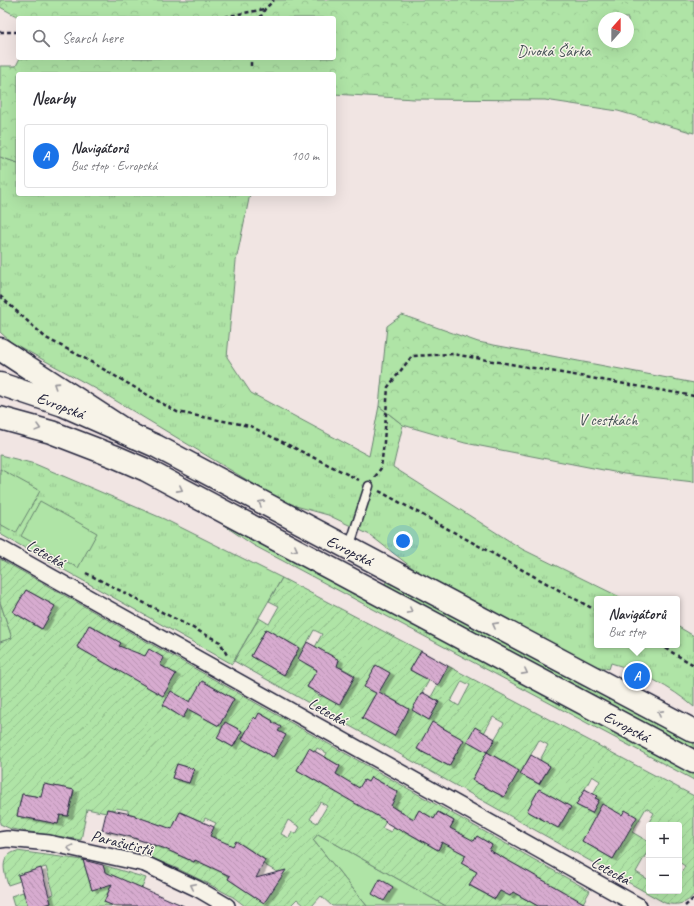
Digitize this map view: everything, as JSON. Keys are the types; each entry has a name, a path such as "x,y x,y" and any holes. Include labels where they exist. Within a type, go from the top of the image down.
{"main road":[{"path":"0,349 135,437"},
{"name":"Evropská","path":"0,384 63,405 135,437 186,462 694,731"},
{"name":"Evropská","path":"0,418 58,434 146,470 694,762"}],"street":[{"name":"Letecká","path":"0,548 639,906"},
{"name":"Parašutistů","path":"0,840 6,839 49,843 146,864 198,888 227,906"}],"lane":[{"path":"349,549 369,486"}],"path":[{"path":"261,16 265,9 274,0"},
{"path":"228,16 265,9"},
{"path":"0,32 16,32"},
{"path":"251,60 251,66"},
{"path":"0,296 46,338 84,358 177,412 250,426 369,486 594,609"},
{"path":"369,486 381,468 388,387 412,356 453,354 694,396"},
{"path":"86,573 220,642 229,659"},
{"path":"665,648 694,664"},
{"path":"685,906 694,898"}],"green space":[{"name":"Divoká Šárka","path":"0,0 694,0 694,133 618,111 545,100 414,99 336,94 336,72 16,72 16,162 0,157 0,66 16,66 19,60 336,60 336,16 16,16 0,7"},
{"path":"0,157 16,162 16,196 250,196 236,261 227,357 251,393 369,456 379,406 403,425 393,467 522,549 618,596 594,596 594,648 680,648 680,628 694,636 694,707 655,680 633,670 611,663 609,669 595,666 424,577 370,535 328,515 285,503 98,390 11,342 0,332"},
{"name":"V cestkách","path":"402,315 478,342 694,383 694,482 624,474 465,443 403,425 379,406 387,326"},
{"path":"0,455 35,464 164,519 282,578 232,664 0,534"},
{"path":"0,469 40,491 16,533 0,524"},
{"path":"40,501 97,533 78,568 21,536"},
{"path":"222,524 694,774 694,780 253,545"},
{"path":"0,559 590,891 583,903 551,906 560,890 528,872 516,894 538,906 446,906 318,834 313,840 367,906 332,906 321,896 312,906 305,906 297,899 290,906 245,906 233,897 207,883 145,855 149,844 159,847 166,827 146,820 139,840 130,837 135,815 128,813 128,810 116,808 115,810 107,809 106,813 87,809 81,840 11,829 0,824 0,642 12,638 0,602","holes":["26,590 54,606 41,629 13,612","90,625 121,643 109,664 77,647","149,650 163,658 160,665 175,674 163,695 147,686 145,656","202,681 234,699 219,726 188,709 183,717 171,711 178,698 190,704","260,713 273,721 272,722 280,728 278,731 285,735 273,757 242,739 254,718 256,719","225,723 242,731 233,747 217,738","317,748 327,753 325,757 340,766 328,788 297,770 309,749 315,752","177,764 194,769 189,783 172,778","371,777 398,792 395,797 352,801 364,780 368,782","44,784 74,790 68,816 60,815 58,824 17,816 22,794 41,797","320,802 327,806 317,823 310,819","394,808 411,817 403,831 394,827 391,832 382,828","419,810 434,819 438,812 454,821 438,850 406,832","180,812 203,822 205,818 216,823 207,841 204,840 194,862 168,850 176,830 172,829","288,820 300,827 296,834 292,832 289,838 281,834","477,836 492,845 489,850 505,859 493,880 503,885 495,899 470,886 477,872 461,863","215,838 221,841 212,868 201,862","236,841 265,860 263,864 277,872 283,871 264,903 228,879 229,877 217,869"]},
{"path":"282,578 421,651 410,670 419,675 440,661 418,700 414,711 429,720 439,702 431,697 448,666 694,796 694,894 685,902 673,904 665,903 649,894 682,894 682,872 685,866 682,864 682,822 649,822 654,813 646,808 632,832 646,840 646,854 636,872 646,878 646,892 234,661 259,618 269,624 279,606 269,601","holes":["266,629 297,647 296,654 284,675 251,656","314,630 322,634 314,649 339,660 337,665 338,669 340,667 353,674 348,682 351,684 339,705 322,695 321,697 307,687 317,670 306,664 308,658 301,654","462,681 470,685 459,706 451,701","384,695 401,704 398,710 362,718 374,696","493,717 504,723 487,752 467,740 484,733","440,726 448,731 445,736 461,745 449,766 417,749 437,731","539,740 548,745 540,760 550,767 539,784 520,774","487,752 503,761 500,767 516,776 504,797 472,780","592,776 600,781 593,794 596,796 595,798 599,800 592,813 576,805","539,789 570,807 559,828 527,811","625,810 635,816 613,859 582,841 594,820 622,815"]},
{"path":"387,580 694,743 694,751 384,586"},
{"path":"0,602 12,638 0,642"},
{"path":"318,834 446,906 367,906 313,840"},
{"path":"17,851 83,860 92,890 108,885 103,865 146,878 142,888 113,880 104,902 114,906 41,906 51,903 49,896 54,894 46,867 18,875 20,881 8,885 4,869 5,860 12,853"},
{"path":"23,892 28,906 14,906 11,896"}],"building":[{"path":"26,590 55,606 42,629 13,612"},
{"path":"89,625 121,643 119,646 145,656 149,649 164,658 160,665 176,674 163,696 77,647"},
{"path":"266,629 299,648 284,675 251,656"},
{"path":"307,642 339,660 337,666 355,676 339,705 307,687 317,670 298,659"},
{"path":"421,651 448,666 438,685 410,670"},
{"path":"376,665 390,673 379,692 409,709 394,736 362,718 376,693 364,687"},
{"path":"202,681 234,699 219,726 188,709 183,718 163,705 171,691 190,702"},
{"path":"422,692 439,702 429,720 412,710"},
{"path":"259,713 281,727 278,731 286,735 273,757 242,739 254,717 256,719"},
{"path":"225,722 242,731 233,747 217,738"},
{"path":"432,722 464,740 449,766 417,749"},
{"path":"475,727 495,739 487,752 467,741"},
{"path":"309,748 340,766 336,774 359,788 364,780 368,782 371,777 398,792 391,806 402,813 414,819 419,810 434,819 438,812 454,821 450,828 474,841 477,836 492,845 489,850 589,906 538,906 513,892 510,896 500,891 495,899 469,885 477,872 461,863 466,855 442,842 438,850 403,830 403,832 385,822 386,821 297,770"},
{"path":"487,752 519,771 504,797 472,780"},
{"path":"531,755 550,766 539,784 520,774"},
{"path":"177,764 194,769 189,783 172,778"},
{"path":"44,784 74,790 68,816 60,815 58,824 17,816 22,794 41,797"},
{"path":"539,789 571,807 558,828 527,811"},
{"path":"585,789 597,796 595,798 599,800 592,813 576,805"},
{"path":"602,804 622,815 625,810 637,817 613,859 582,841"},
{"path":"107,809 135,815 172,829 180,812 214,827 210,836 233,846 236,841 265,860 256,878 286,870 264,903 228,879 230,876 195,860 194,862 163,848 131,837 102,830"},
{"path":"83,860 103,865 105,872 184,906 114,906 104,902 112,884 92,890"},
{"path":"41,868 51,903 41,906 28,906 18,875"},
{"path":"380,879 393,887 384,901 372,894"}],"place":[{"name":"Navigátorů","path":"637,676"}]}
